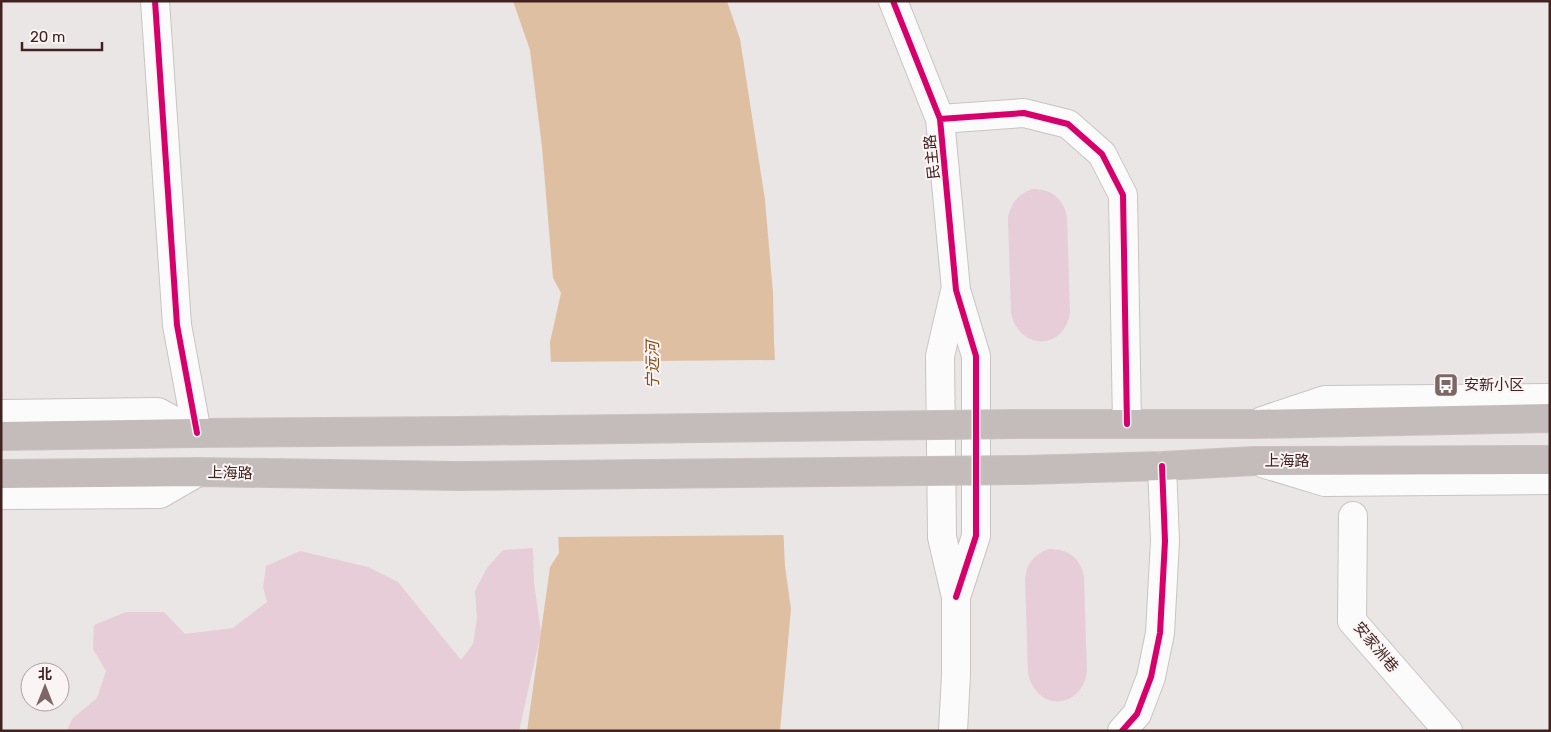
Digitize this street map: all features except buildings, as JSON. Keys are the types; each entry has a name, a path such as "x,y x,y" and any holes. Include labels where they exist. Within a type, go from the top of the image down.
{"highway":[{"path":"1,436 1023,424 1253,424 1550,418"},
{"name":"上海路","path":"1,474 198,472 458,476 1024,470 1254,461 1550,460"}],"street":[{"path":"155,1 176,325 197,433"},
{"name":"民主路","path":"892,1 940,119 956,290"},
{"path":"940,119 1024,113 1068,124 1102,154 1123,195 1127,424"},
{"path":"952,731 956,675 956,597 942,537 940,356 956,290"},
{"path":"956,290 976,356 976,536 956,597"},
{"path":"1253,424 1325,400 1550,398"},
{"path":"1,414 158,412 197,433"},
{"path":"1254,461 1325,482 1550,480"},
{"path":"1122,731 1137,714 1151,676 1160,634 1164,541 1162,466"},
{"path":"1,495 160,494 198,472"},
{"name":"安家洲巷","path":"1353,516 1352,621 1448,731"}],"shaded area":[{"path":"1032,189 1039,189 1055,195 1063,204 1067,217 1070,312 1066,325 1060,334 1042,341 1032,340 1023,334 1016,325 1011,313 1008,218 1016,200 1022,194"},
{"path":"533,548 534,582 541,633 519,731 67,731 72,719 97,698 106,671 93,649 94,625 126,612 164,612 185,634 233,628 267,602 263,587 266,566 300,551 368,567 398,582 461,660 473,644 477,618 475,591 487,568 503,550"},
{"path":"1048,549 1062,551 1076,559 1080,564 1084,577 1087,672 1083,685 1076,694 1068,699 1058,701 1049,700 1040,695 1033,686 1028,673 1025,578 1027,568 1032,560"}],"water":[{"name":"宁远河","path":"513,1 727,1 740,39 765,200 773,293 785,566 791,609 780,731 527,731 550,567 559,553 550,342 561,293 553,278 542,147 530,50"}],"pier":[{"path":"777,360 786,535 556,537 548,362"}],"cycle path":[{"path":"155,1 177,325 197,433"},
{"path":"893,1 940,119 956,290 976,356 976,536 956,597"},
{"path":"940,119 1024,113 1068,124 1102,154 1123,195 1127,424"},
{"path":"1122,731 1137,714 1151,677 1160,633 1165,541 1162,466"}],"place":[{"name":"安新小区","path":"1446,385"}]}
